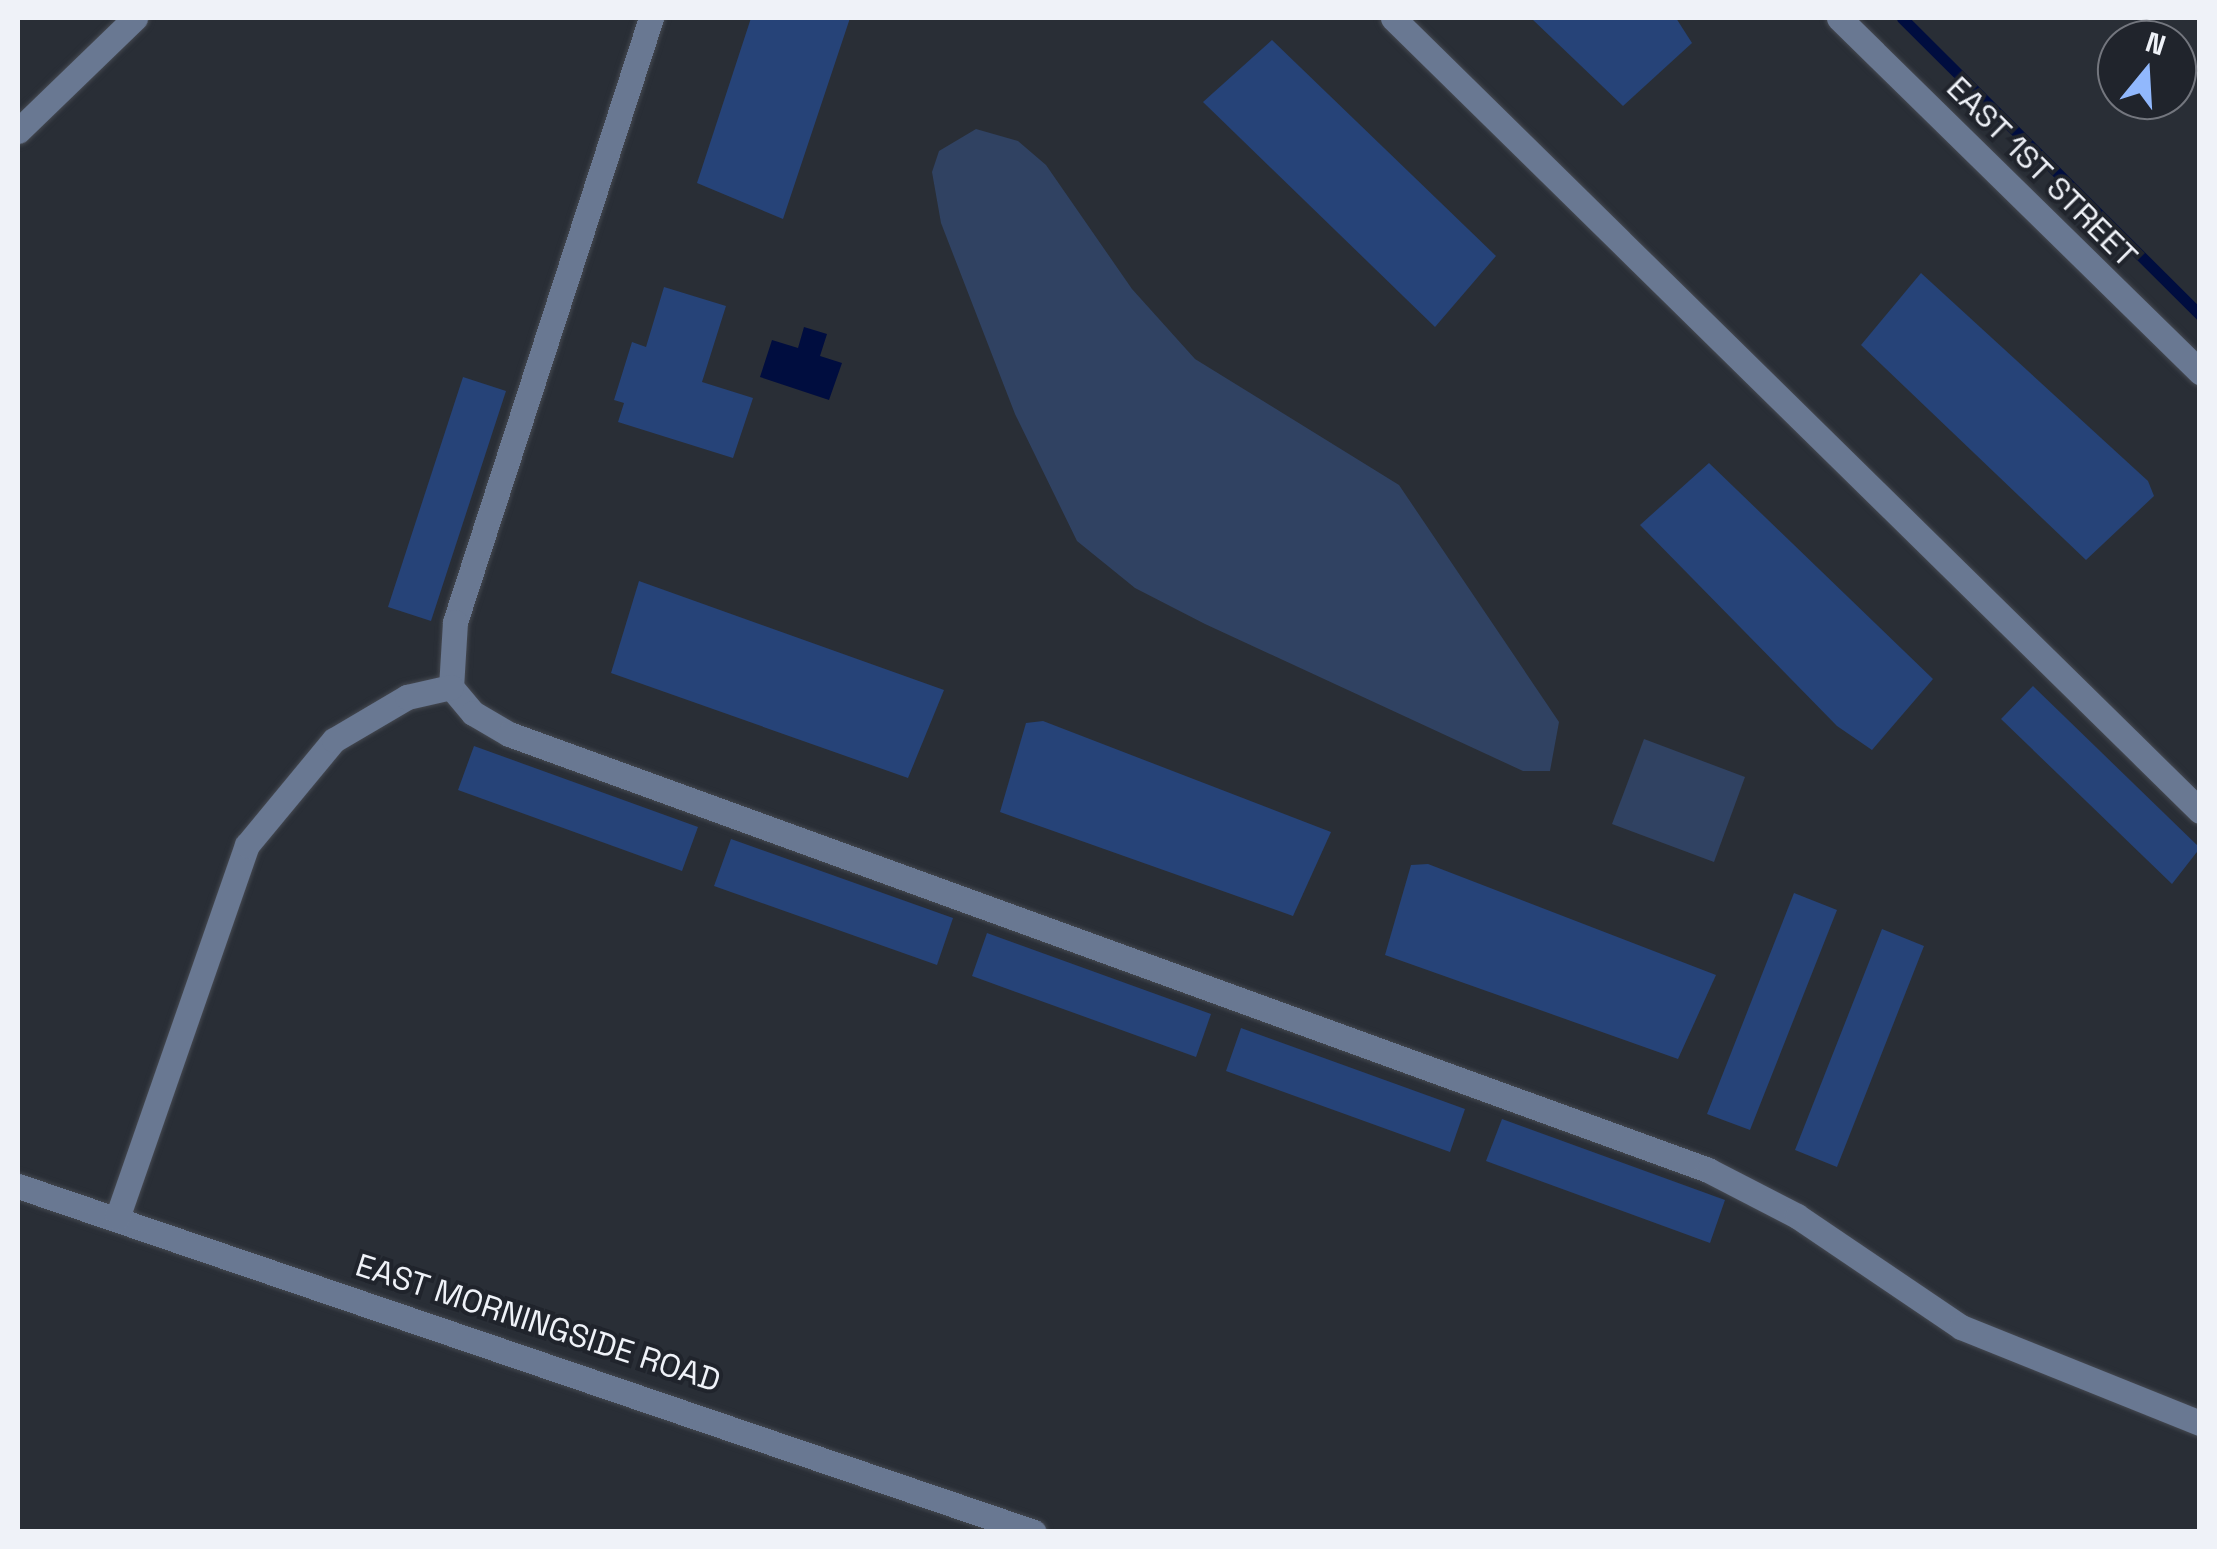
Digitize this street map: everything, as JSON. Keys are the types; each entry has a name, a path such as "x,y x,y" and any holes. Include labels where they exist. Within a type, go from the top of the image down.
{"street":[{"path":"18,131 136,18"},
{"path":"451,687 454,622 651,18"},
{"path":"1393,18 2200,811"},
{"name":"EAST 1ST STREET","path":"1839,18 2200,372"},
{"path":"117,1218 247,845 334,740 407,697 451,687"},
{"path":"451,687 509,734 1736,1181 1961,1327 2200,1423"},
{"name":"EAST MORNINGSIDE ROAD","path":"18,1186 1034,1532"}],"shaded area":[{"path":"976,129 1018,141 1046,165 1132,289 1195,359 1399,485 1559,722 1550,771 1523,771 1205,624 1135,588 1077,541 1015,414 941,223 932,172 939,151"},
{"path":"804,327 827,334 820,356 842,363 829,400 760,377 772,340 798,348"},
{"path":"1644,739 1745,777 1714,862 1612,824"}],"building":[{"path":"751,18 850,18 783,219 697,183"},
{"path":"1531,18 1676,18 1692,43 1623,106"},
{"path":"1272,40 1496,256 1435,327 1203,102"},
{"path":"1921,273 2148,481 2154,496 2086,560 1861,345"},
{"path":"664,287 726,306 702,382 753,398 733,458 618,422 624,403 614,400 632,342 646,347"},
{"path":"463,377 506,391 431,621 388,607"},
{"path":"1709,463 1933,679 1872,750 1837,726 1640,525"},
{"path":"639,581 944,690 908,778 611,673"},
{"path":"2033,686 2200,848 2172,884 2001,719"},
{"path":"1043,721 1331,832 1293,916 1000,812 1026,723"},
{"path":"474,746 698,827 682,871 458,790"},
{"path":"731,839 953,918 937,965 714,886"},
{"path":"1428,864 1716,975 1678,1059 1385,955 1411,865"},
{"path":"1794,893 1837,910 1750,1130 1707,1114"},
{"path":"1882,929 1924,946 1837,1167 1795,1150"},
{"path":"987,933 1211,1014 1196,1057 972,976"},
{"path":"1241,1028 1465,1109 1450,1152 1226,1071"},
{"path":"1502,1119 1725,1200 1710,1243 1486,1161"}],"waterway":[{"path":"1902,18 2200,315"}]}
